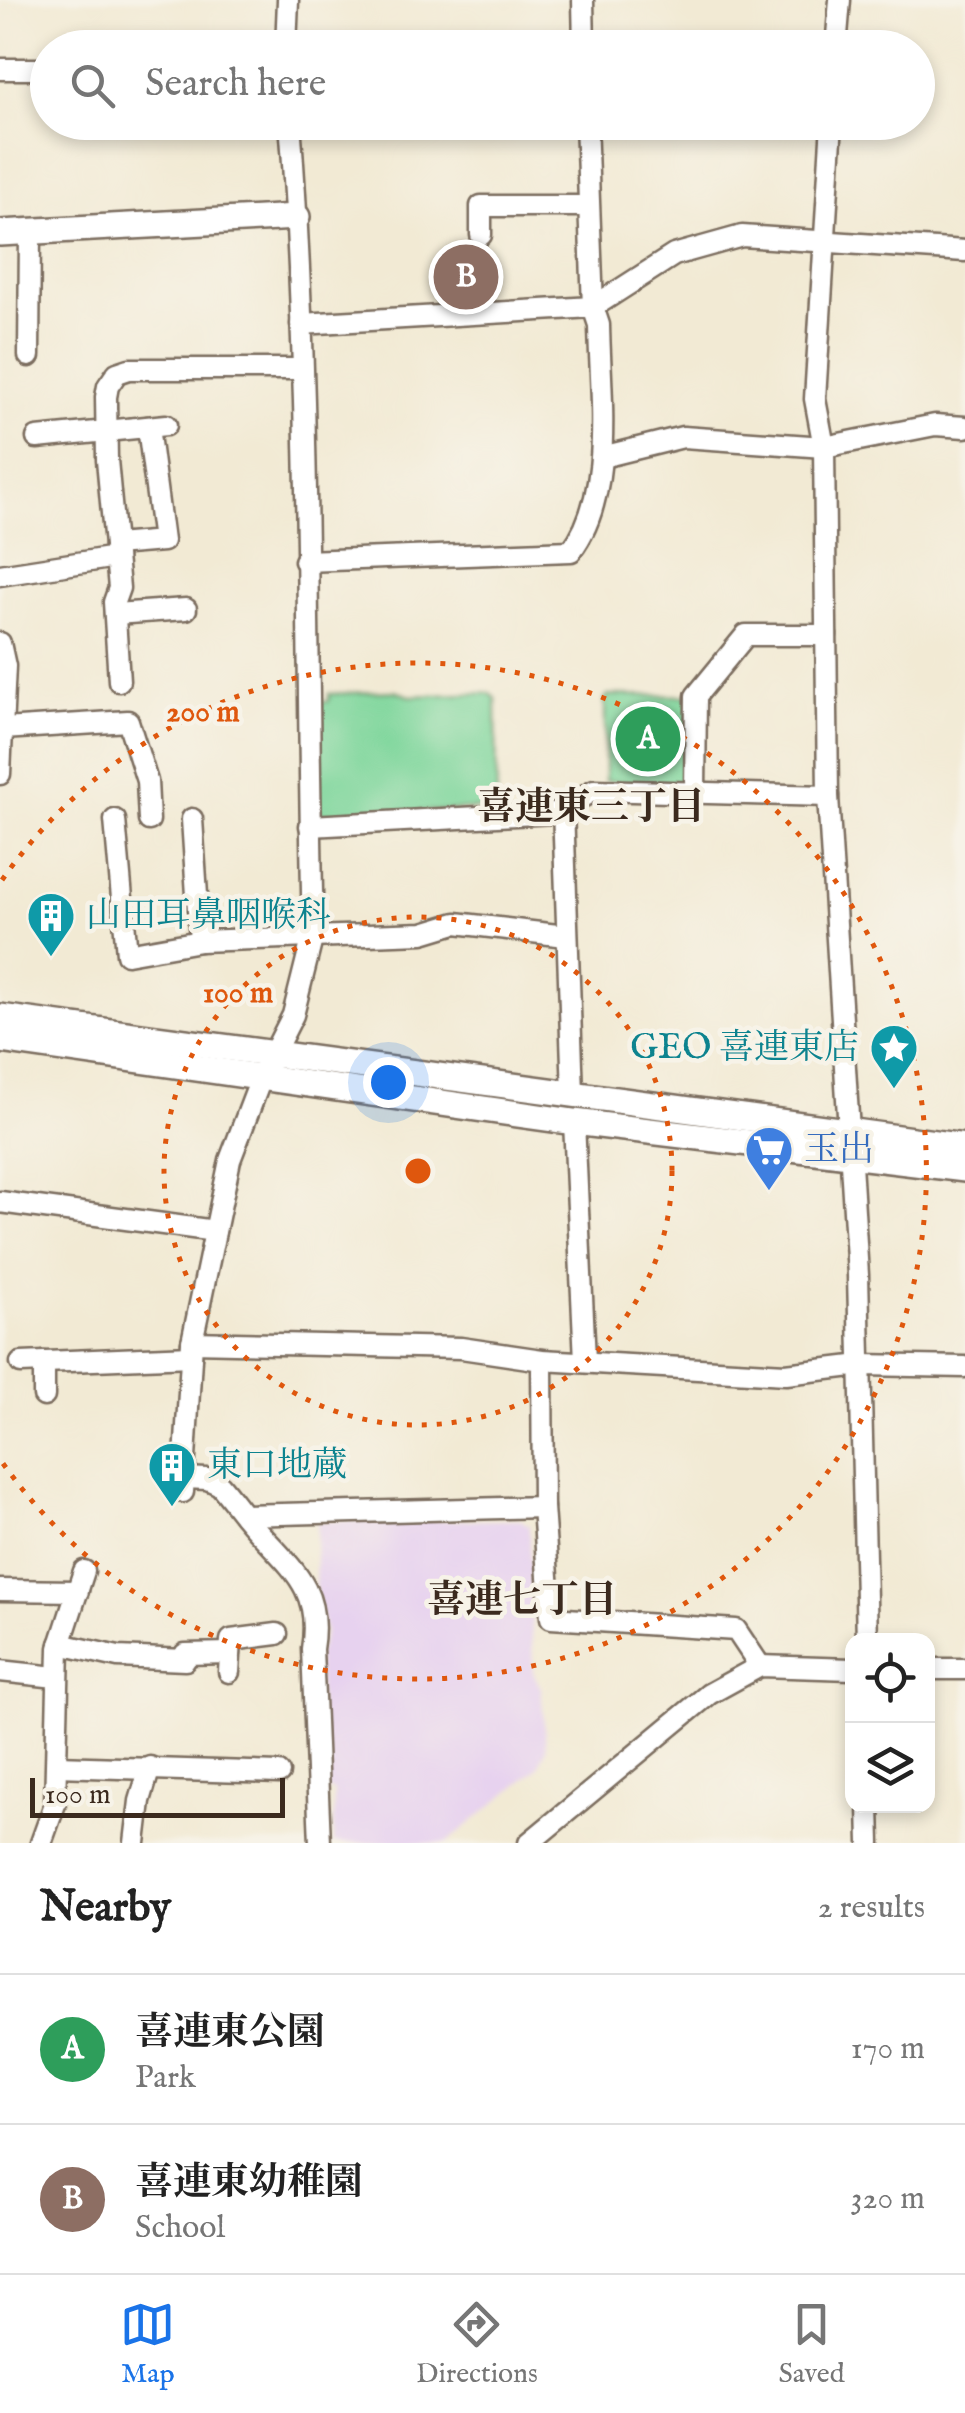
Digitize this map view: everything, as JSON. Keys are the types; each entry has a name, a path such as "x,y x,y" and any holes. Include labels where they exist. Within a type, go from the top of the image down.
{"street":[{"path":"287,30 288,0"},
{"path":"583,0 584,30"},
{"path":"838,30 840,0"},
{"path":"0,68 30,69"},
{"path":"291,140 301,324 312,935 293,1014 230,1160 192,1349 183,1479 207,1478 220,1485 299,1576 311,1599 316,1622 312,1649 320,1843"},
{"path":"305,562 571,551 588,530 602,456 586,140"},
{"path":"831,140 815,399 824,447 828,796 862,1364 867,1633"},
{"path":"481,235 481,206 588,206"},
{"path":"0,233 297,216"},
{"path":"28,356 30,232"},
{"path":"301,324 593,307 674,255 742,236 965,251"},
{"path":"120,681 114,614 118,588 106,432 108,386 116,374 129,369 302,368"},
{"path":"0,575 163,541 157,426 37,438"},
{"path":"602,456 684,437 824,447 935,426 965,426"},
{"path":"114,614 186,609"},
{"path":"695,793 696,696 746,635 826,635"},
{"path":"0,643 5,666 0,774"},
{"path":"2,722 128,722 147,781 149,820"},
{"path":"310,826 554,813 594,790 828,796"},
{"path":"563,809 573,1094"},
{"path":"192,819 200,940"},
{"path":"115,820 127,954 200,940 423,934 456,923 566,936"},
{"path":"0,1017 574,1122 849,1144 965,1147"},
{"path":"0,1040 573,1094 965,1168"},
{"path":"574,1122 585,1361"},
{"path":"0,1202 215,1231"},
{"path":"21,1363 192,1349 461,1348 542,1360 786,1374 862,1364 965,1367"},
{"path":"542,1360 543,1507 551,1618 736,1630 760,1666"},
{"path":"44,1362 44,1396"},
{"path":"244,1516 543,1507"},
{"path":"0,1590 81,1581 60,1644 55,1804 40,1843"},
{"path":"60,1644 118,1657 186,1657 230,1662 231,1640 277,1634"},
{"path":"529,1843 709,1694 760,1666 845,1669"},
{"path":"935,1669 965,1669"},
{"path":"0,1672 56,1677"},
{"path":"57,1766 279,1773"},
{"path":"135,1843 140,1801 150,1767"},
{"path":"869,1813 870,1843"}],"shaded area":[{"path":"521,1520 529,1526 533,1673 541,1688 546,1749 537,1769 446,1843 333,1843 334,1791 324,1788 317,1657 325,1632 315,1587 317,1521"}],"green space":[{"path":"395,691 410,696 490,693 496,699 497,808 323,816 317,809 315,703 329,701 329,694"},
{"path":"608,695 691,696 686,784 605,781"}],"place":[{"name":"喜連東幼稚園","path":"466,277"},
{"name":"喜連東公園","path":"648,739"},
{"name":"山田耳鼻咽喉科","path":"51,958"},
{"name":"GEO 喜連東店","path":"894,1090"},
{"name":"玉出","path":"769,1192"},
{"name":"東口地蔵","path":"172,1508"}],"district":[{"name":"喜連東三丁目","path":"591,809"},
{"name":"喜連七丁目","path":"522,1602"}]}
